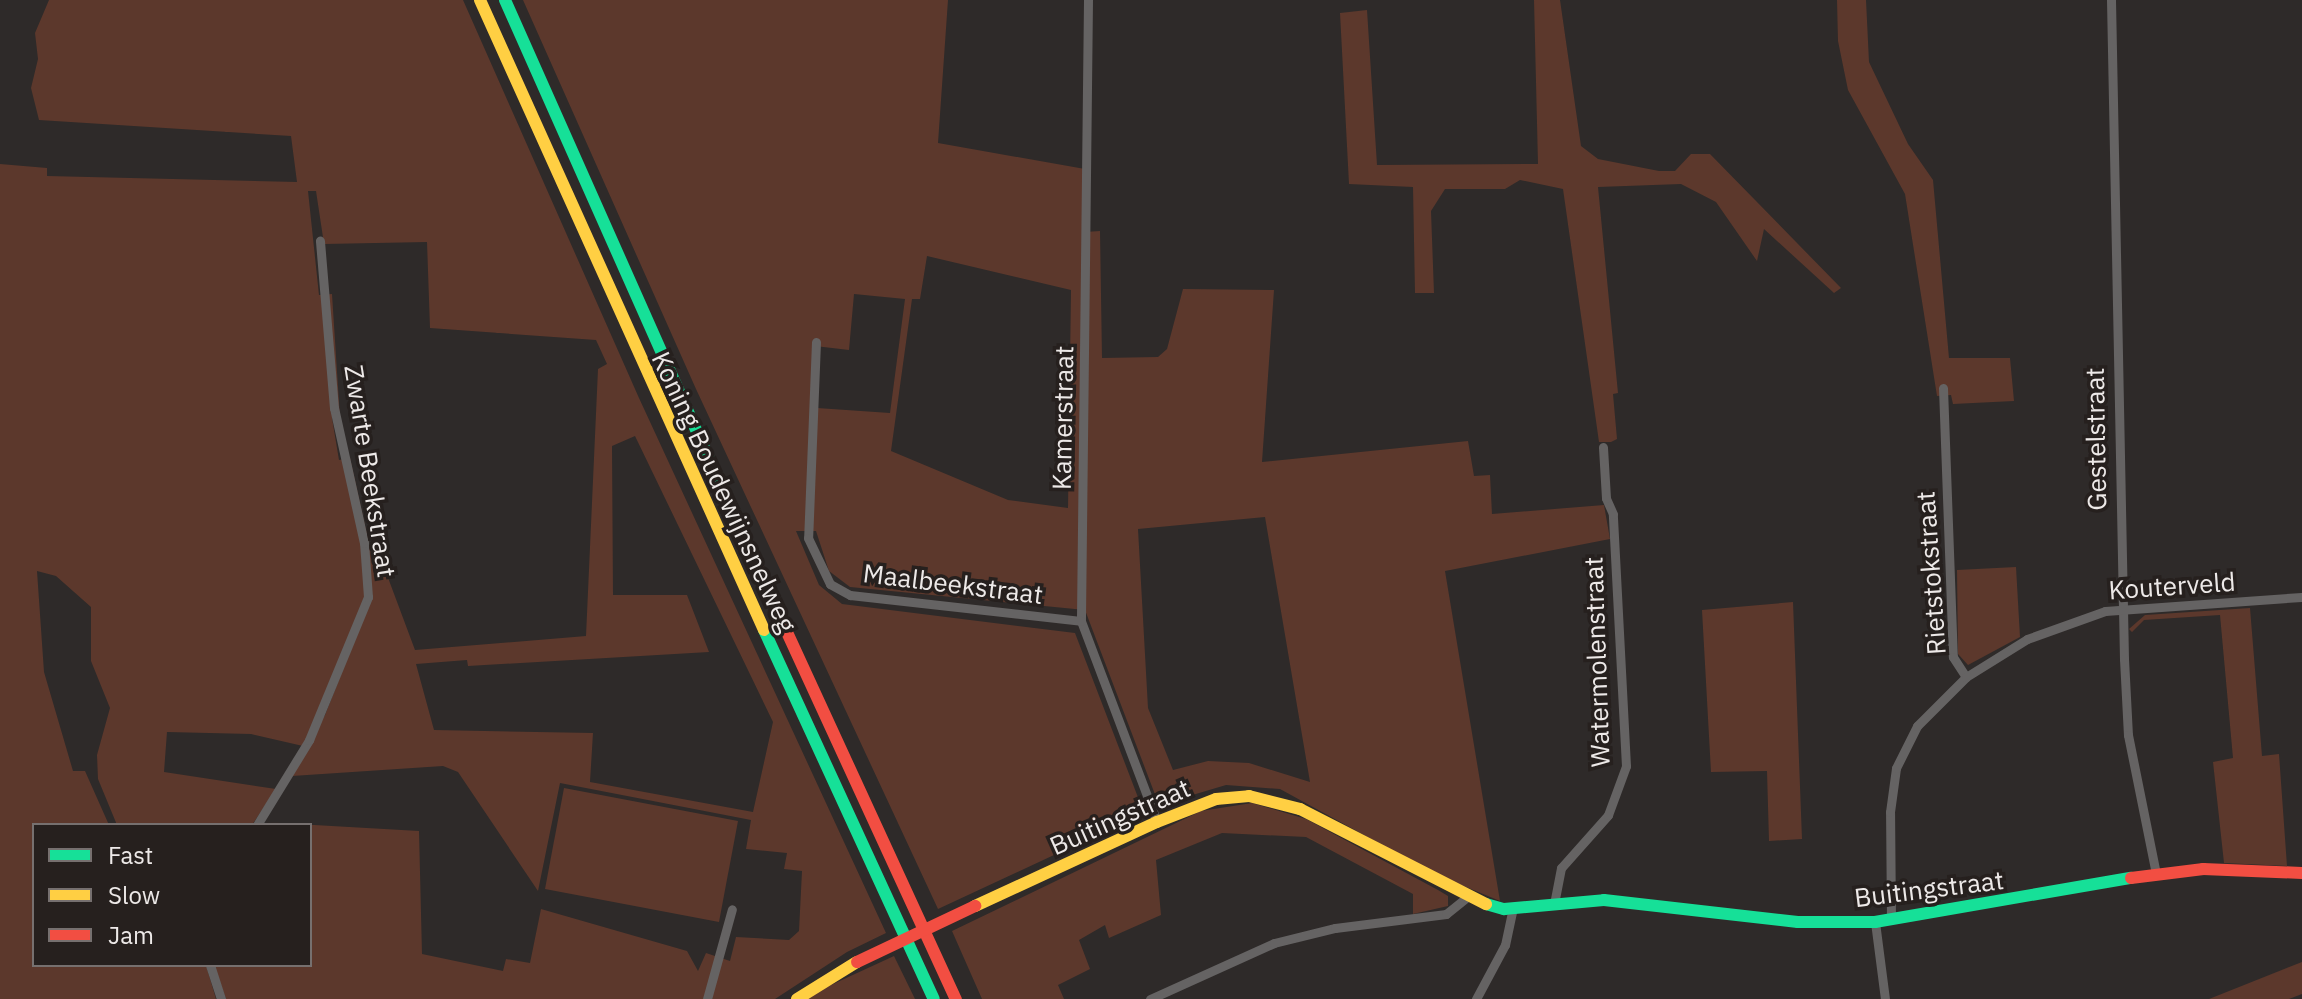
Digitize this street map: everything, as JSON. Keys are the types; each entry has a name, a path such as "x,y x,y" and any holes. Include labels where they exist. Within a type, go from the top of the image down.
{"main road":[{"name":"Koning Boudewijnsnelweg","path":"480,0 563,192 934,999"},
{"name":"Koning Boudewijnsnelweg","path":"505,0 692,427 956,999"},
{"name":"Buitingstraat","path":"797,999 857,962 1157,822 1216,799 1275,800 1466,898 1513,908 1604,900 1798,922 1875,922 2156,874 2203,869 2302,873"}],"street":[{"name":"Kamerstraat","path":"1088,0 1081,621 1157,822"},
{"name":"Gestelstraat","path":"2111,0 2121,609 2128,735 2156,874"},
{"name":"Zwarte Beekstraat","path":"258,823 309,740 368,597 364,543 334,408 320,241"},
{"name":"Maalbeekstraat","path":"816,342 808,538 830,584 850,595 1081,621"},
{"name":"Rietstokstraat","path":"1891,920 1890,812 1896,768 1917,726 1966,677 1953,657 1943,388"},
{"name":"Watermolenstraat","path":"1554,904 1561,868 1608,815 1626,766 1613,514 1606,498 1603,447"},
{"name":"Kouterveld","path":"1966,677 2027,639 2121,609 2302,597"},
{"path":"1150,999 1274,943 1335,928 1446,914 1466,898"},
{"path":"1476,999 1505,945 1513,908"},
{"path":"707,999 732,909"},
{"path":"1875,922 1885,999"},
{"path":"211,967 221,999"}],"shaded area":[{"path":"49,0 463,0 639,398 886,933 847,952 775,999 226,999 215,967 312,967 312,825 419,831 422,954 503,971 506,959 530,963 541,909 687,951 698,971 706,953 730,961 736,937 789,940 799,931 802,871 784,869 787,853 746,849 751,820 560,783 538,891 458,772 443,766 292,776 325,715 368,606 303,746 251,734 167,732 164,772 276,789 253,823 116,823 98,779 97,755 110,708 91,661 91,607 56,576 37,571 44,672 73,771 85,771 108,823 32,823 32,967 207,967 216,999 0,999 0,164 47,168 47,176 297,182 291,136 39,120 31,88 38,59 35,33","holes":["308,191 316,191 324,244 427,242 430,328 596,340 607,364 598,369 586,636 415,650 387,575 376,575 350,458 339,460 332,418 340,418 332,294 319,295","635,436 773,722 753,812 590,782 593,733 434,730 416,664 467,660 468,666 709,652 687,595 613,595 612,446"]},
{"path":"523,0 948,0 938,143 1085,169 1085,232 1100,231 1102,358 1158,357 1167,349 1183,289 1274,290 1262,462 1468,441 1474,476 1490,475 1492,514 1604,505 1610,539 1445,571 1500,901 1437,875 1280,789 1226,785 1159,805 1085,610 850,587 829,571 816,531 796,531 819,585 842,604 1075,633 1144,813 938,909 696,389","holes":["927,256 1071,290 1068,508 1008,500 891,451 912,299 920,299","854,294 905,299 890,413 817,408 815,346 849,350","1265,517 1310,782 1249,763 1208,761 1173,770 1148,708 1138,529"]},
{"path":"1534,0 1560,0 1581,146 1598,159 1659,171 1675,171 1691,154 1710,154 1841,288 1834,293 1764,229 1757,261 1716,202 1681,184 1598,187 1618,393 1613,394 1617,439 1611,442 1599,442 1563,189 1520,180 1505,189 1445,189 1431,211 1434,293 1415,293 1413,187 1349,184 1340,13 1367,10 1377,165 1538,164"},
{"path":"1837,0 1866,0 1869,62 1908,144 1933,180 1949,358 2010,358 2014,401 1953,404 1951,395 1937,396 1905,194 1848,90 1838,41"},
{"path":"2016,567 2020,637 1968,665 1958,654 1957,570"},
{"path":"1793,602 1802,839 1769,841 1767,771 1711,772 1702,610"},
{"path":"2250,608 2262,756 2279,754 2287,866 2224,863 2213,762 2233,758 2220,615 2144,620 2132,632 2129,629 2145,615"},
{"path":"564,788 738,821 719,922 545,889"},
{"path":"1252,803 1306,819 1448,896 1448,906 1413,914 1413,894 1306,837 1222,833 1156,860 1161,915 1109,938 1105,925 1079,940 1090,969 1058,985 1064,999 982,999 952,931 1201,811"},
{"path":"894,956 915,999 807,999 818,991"},
{"path":"2302,962 2302,994 2289,999 2209,999"}],"traffic: fast":[{"path":"505,0 757,567"},
{"path":"764,630 934,999"},
{"path":"1486,904 1504,909 1604,900 1798,922 1875,922 2131,878"}],"traffic: slow":[{"path":"480,0 764,630"},
{"path":"975,906 1157,822 1216,799 1249,796 1300,809 1486,904"},
{"path":"797,999 857,962"}],"traffic: jam":[{"path":"757,567 956,999"},
{"path":"2131,878 2203,869 2302,873"},
{"path":"857,962 975,906"}]}
